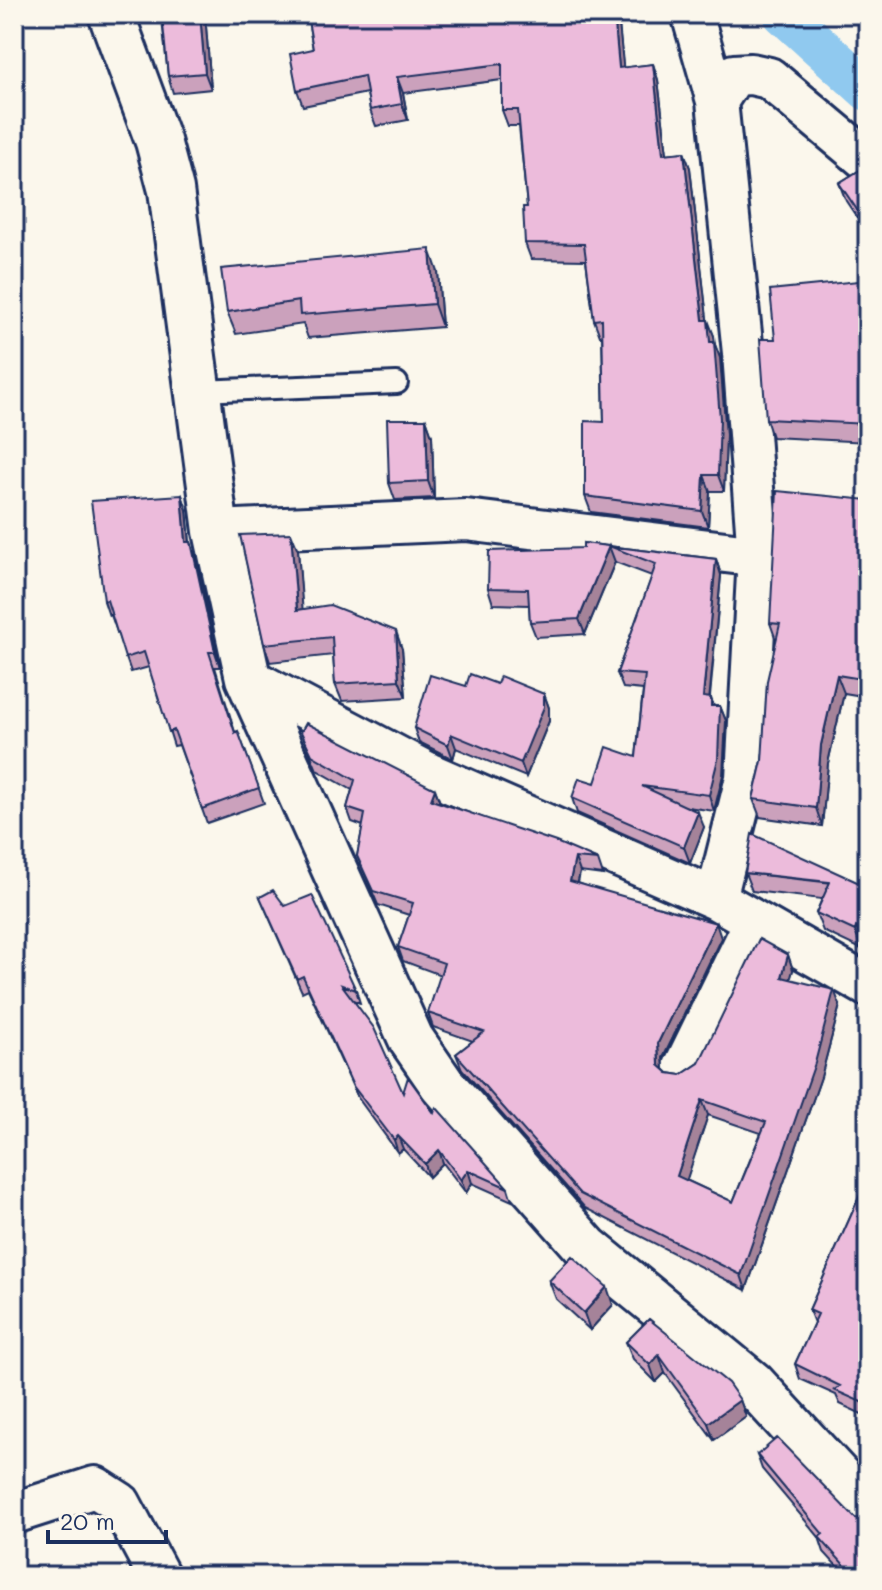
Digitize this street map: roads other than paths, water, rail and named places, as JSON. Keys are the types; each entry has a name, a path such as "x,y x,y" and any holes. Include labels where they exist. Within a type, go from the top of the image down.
{"street":[{"path":"111,14 158,141 171,190 200,391 216,531 248,678 411,1039 425,1062 587,1248 752,1383 868,1509"},
{"path":"692,14 717,101 743,353 758,556 746,778 716,899"},
{"path":"717,101 734,75 751,74 769,78 868,161"},
{"path":"216,531 466,520 758,556"},
{"path":"248,678 428,773 716,899 868,986"},
{"path":"684,1067 754,923"},
{"path":"14,1513 95,1487 120,1503 159,1576"}],"lane":[{"path":"200,391 397,383"}],"waterway":[{"path":"784,14 868,90"}]}
